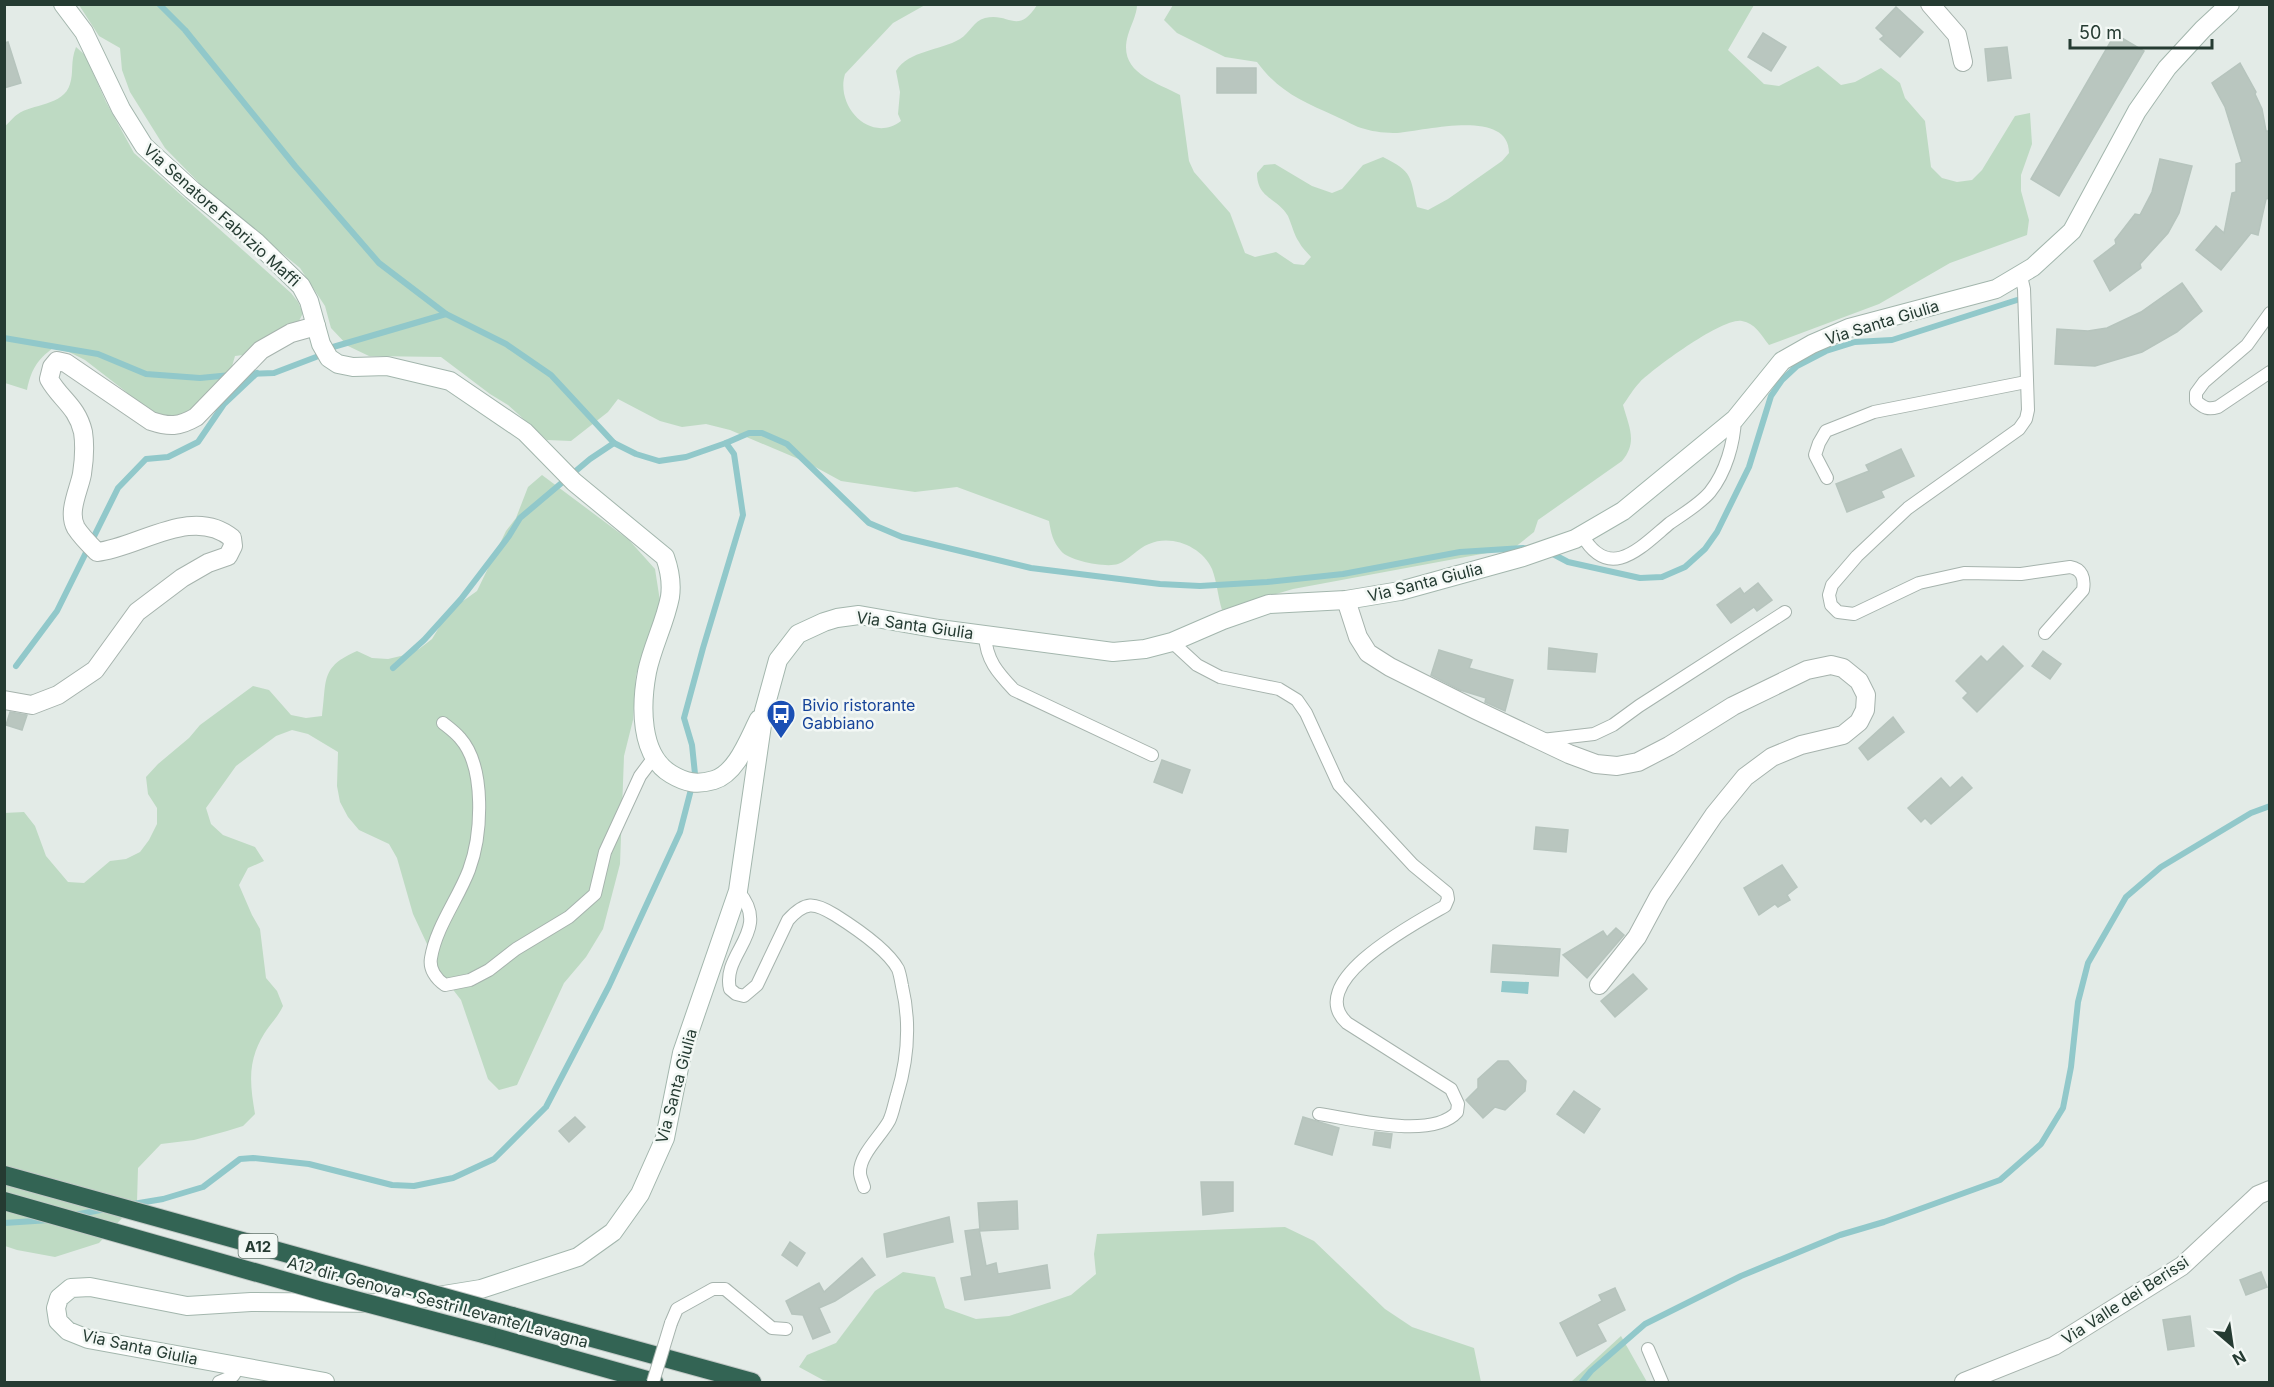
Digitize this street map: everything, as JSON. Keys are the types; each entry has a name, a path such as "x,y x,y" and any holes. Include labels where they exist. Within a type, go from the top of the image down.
{"highway":[{"name":"A12","path":"4,1175 752,1383"},
{"name":"A12 dir. Genova - Sestri Levante/Lavagna","path":"4,1201 654,1383"}],"street":[{"name":"Via Senatore Fabrizio Maffi","path":"63,4 84,32 121,109 144,146 192,190 256,242 302,286 309,301 321,344 329,358 338,364 353,367 387,366 450,381 525,432 574,482 665,557 671,575 670,597 647,672 643,721 651,749 663,770 681,780 698,785 719,779 732,768 764,711"},
{"path":"1930,4 1957,34 1963,62"},
{"name":"Via Santa Giulia","path":"325,1383 88,1339 68,1331 58,1321 56,1308 60,1298 71,1288 90,1287 187,1306 251,1302 394,1303 481,1288 578,1257 612,1232 640,1194 665,1138 682,1053 738,891 764,711 778,660 798,634 824,622 859,615 1113,652 1172,642 1223,620 1269,604 1346,600 1400,591 1523,557 1582,535 1623,511 1735,418 1782,361 1812,344 1850,328 1996,289 2033,267 2072,231 2138,111 2167,68 2230,4"},
{"path":"4,700 32,705 58,695 95,670 137,612 182,578 208,563 228,556 233,546 232,538 224,531 209,527 192,527 165,530 119,548 96,552 75,527 72,515 83,472 82,430 70,404 55,389 49,379 51,368 57,361 66,363 151,421 166,426 186,423 196,417 261,350 291,333 316,326"},
{"path":"1346,600 1358,637 1368,653 1390,668 1569,754 1596,764 1617,766 1638,762 1669,746 1733,706 1807,670 1831,665 1843,668 1859,681 1866,695 1865,710 1859,722 1843,735 1801,745 1772,757 1745,777 1714,815 1659,896 1637,937 1599,985"},
{"name":"Via Valle dei Berissi","path":"1964,1383 2054,1346 2182,1266 2258,1195 2270,1190"}],"lane":[{"path":"2021,276 2024,289 2028,410 2026,419 2019,429 1908,508 1857,555 1832,585 1829,595 1831,605 1838,612 1854,614 1919,583 1964,573 2021,574 2076,568 2085,580 2083,590 2045,633"},
{"path":"2270,313 2247,345 2204,382 2196,393 2196,401 2202,407 2210,409 2218,407 2270,372"},
{"path":"1827,478 1815,455 1826,431 1874,412 2026,382"},
{"path":"1582,535 1590,549 1604,558 1631,556 1710,492 1727,460 1735,432 1735,418"},
{"path":"1542,740 1593,734 1613,725 1785,612"},
{"path":"985,635 985,647 989,660 1014,690 1152,755"},
{"path":"1172,642 1197,665 1220,677 1279,689 1297,700 1306,713 1339,784 1413,865 1447,892 1448,899 1445,906 1399,932 1363,960 1344,979 1338,994 1338,1010 1347,1023 1451,1089 1458,1104 1457,1112 1444,1122 1419,1126 1319,1114"},
{"path":"442,723 461,739 476,769 480,796 478,834 470,869 436,941 430,960 438,980 444,985 470,980 489,970 516,949 569,917 595,894 605,852 640,776 655,756"},
{"path":"738,891 751,917 728,981 730,989 736,994 744,996 757,985 788,920 795,912 806,906 822,907 846,922 886,954 898,970 909,1035 904,1072 890,1120 865,1158 860,1172 864,1187"},
{"path":"654,1383 677,1309 713,1289 725,1289 772,1328 786,1329"},
{"path":"1648,1349 1662,1383"},
{"path":"219,1383 233,1376 239,1367"}],"green space":[{"path":"79,5 925,5 893,23 845,74 843,86 850,109 867,125 878,128 890,127 901,121 898,114 900,92 896,71 902,64 917,55 960,39 974,24 985,18 994,17 1018,21 1030,14 1037,5 1137,5 1128,35 1126,48 1128,58 1140,74 1180,95 1189,161 1194,172 1230,213 1245,253 1255,257 1276,252 1294,264 1304,265 1311,257 1297,239 1288,216 1260,188 1257,173 1264,165 1275,164 1312,186 1332,193 1342,189 1363,165 1383,157 1405,171 1411,182 1417,207 1428,210 1448,199 1502,161 1509,153 1505,139 1495,131 1481,126 1464,125 1397,133 1376,132 1358,127 1292,95 1274,81 1257,62 1225,57 1177,33 1164,20 1173,5 1754,5 1728,50 1764,84 1779,86 1818,66 1841,85 1855,82 1881,68 1900,83 1905,98 1925,121 1931,167 1942,178 1957,182 1972,180 1982,170 2015,116 2030,113 2032,144 2021,175 2021,191 2029,220 2027,235 1950,263 1879,304 1769,345 1754,327 1742,321 1720,327 1689,345 1640,382 1623,405 1630,427 1631,441 1622,461 1538,520 1534,532 1514,548 1293,589 1222,610 1212,569 1201,554 1185,544 1158,541 1141,548 1126,560 1112,565 1079,561 1065,555 1058,548 1049,521 957,487 915,492 841,481 808,463 730,430 706,424 682,427 660,421 618,399 608,412 571,441 547,440 508,405 441,357 369,356 348,346 331,328 325,306 300,268 209,193 165,148 130,92 122,70 120,48 99,36"},
{"path":"76,47 85,55 106,102 134,153 291,293 303,313 297,325 243,355 235,356 230,373 183,418 149,415 125,391 85,360 69,352 53,348 36,366 27,390 5,383 4,127 18,114 54,101 67,91"},
{"path":"542,475 629,540 655,569 660,601 636,675 633,720 624,756 620,864 603,929 586,957 564,983 517,1085 499,1090 488,1079 461,1000 441,974 413,914 397,858 389,844 359,830 348,817 340,802 337,786 338,752 308,734 292,730 276,736 236,766 206,808 211,824 223,835 255,847 264,861 248,868 239,885 260,929 266,978 277,991 283,1006 264,1034 252,1064 251,1083 255,1114 243,1126 194,1140 161,1144 138,1168 137,1202 99,1243 55,1257 5,1246 4,813 24,812 35,826 46,856 68,882 84,883 110,861 126,859 140,852 157,824 157,808 148,794 146,777 158,764 189,738 200,725 253,686 269,690 291,715 306,718 322,716 328,676 331,669 345,657 357,651 372,658 388,659 419,649 432,639 449,611 477,591 506,531 516,518 528,487"},
{"path":"1285,1227 1314,1241 1385,1309 1412,1327 1474,1348 1481,1382 833,1382 823,1380 799,1367 807,1355 836,1343 875,1291 903,1272 935,1277 945,1308 976,1319 1009,1316 1071,1295 1096,1274 1094,1254 1097,1234"},
{"path":"1621,1336 1647,1382 1571,1382"}],"water":[{"path":"1502,981 1529,982 1528,994 1501,992"}],"building":[{"path":"1896,7 1923,32 1900,57 1880,39 1884,36 1876,28"},
{"path":"1763,33 1786,47 1771,71 1748,57"},
{"path":"2115,34 2144,51 2059,196 2031,179"},
{"path":"8,42 21,83 4,88 4,43"},
{"path":"2007,47 2011,78 1988,81 1985,49"},
{"path":"2240,63 2256,92 2266,131 2270,131 2270,198 2266,199 2258,235 2251,233 2221,270 2196,250 2216,226 2224,233 2232,193 2236,192 2236,164 2242,162 2225,107 2212,83"},
{"path":"1217,68 1256,68 1256,93 1217,93"},
{"path":"2160,159 2192,166 2179,213 2168,233 2140,264 2141,268 2110,291 2094,261 2116,244 2115,240 2135,214 2140,215 2152,192"},
{"path":"2182,283 2202,311 2177,332 2142,352 2095,366 2055,364 2057,329 2088,331 2107,328 2141,312"},
{"path":"1901,449 1914,476 1881,491 1884,497 1847,512 1836,484 1869,471 1866,465"},
{"path":"1758,583 1772,600 1757,611 1754,607 1731,623 1717,605 1740,588 1744,594"},
{"path":"2003,646 2023,666 1977,712 1963,698 1968,693 1956,681 1981,656 1987,662"},
{"path":"1549,648 1597,654 1595,672 1548,669"},
{"path":"1439,650 1472,660 1469,668 1513,680 1505,711 1485,702 1486,698 1460,690 1431,675"},
{"path":"2043,651 2061,664 2050,679 2032,666"},
{"path":"10,712 27,715 22,730 6,725"},
{"path":"1893,717 1904,732 1868,760 1859,748"},
{"path":"1162,760 1190,770 1182,793 1154,782"},
{"path":"1962,777 1972,788 1931,824 1925,818 1921,822 1908,808 1941,778 1950,788"},
{"path":"1536,827 1568,830 1566,852 1534,849"},
{"path":"1782,865 1797,887 1787,895 1790,900 1778,907 1775,904 1759,915 1744,888"},
{"path":"1616,928 1624,935 1587,978 1563,955 1603,931 1607,937"},
{"path":"1493,945 1560,949 1558,976 1491,972"},
{"path":"1633,974 1647,989 1615,1017 1601,1001"},
{"path":"1498,1061 1508,1061 1526,1081 1525,1091 1505,1110 1495,1107 1483,1118 1466,1100 1478,1088 1478,1079"},
{"path":"1574,1091 1600,1109 1584,1133 1557,1114"},
{"path":"575,1117 585,1127 569,1142 559,1131"},
{"path":"1303,1117 1339,1128 1332,1155 1295,1144"},
{"path":"1375,1132 1392,1134 1390,1148 1373,1145"},
{"path":"1201,1182 1233,1182 1233,1211 1203,1215"},
{"path":"1017,1201 1018,1229 980,1231 978,1203"},
{"path":"949,1217 953,1242 887,1257 884,1234"},
{"path":"979,1229 986,1266 996,1263 998,1274 1047,1265 1050,1288 965,1300 961,1278 972,1276 965,1231"},
{"path":"790,1242 805,1253 797,1266 782,1255"},
{"path":"862,1258 875,1275 835,1301 819,1308 830,1332 813,1339 803,1315 792,1314 786,1301 819,1283 824,1292"},
{"path":"2261,1272 2267,1287 2246,1295 2240,1280"},
{"path":"1615,1288 1625,1310 1597,1324 1606,1341 1577,1356 1560,1323 1602,1301 1599,1295"},
{"path":"2190,1316 2194,1346 2168,1350 2163,1320"}],"waterway":[{"path":"159,4 185,30 295,166 379,263 446,314 506,344 551,375 614,443 636,454 659,461 686,457 749,433 762,433 787,444 869,523 902,537 1031,568 1160,584 1200,586 1267,582 1343,574 1460,552 1529,549"},
{"path":"1551,553 1568,562 1640,578 1662,577 1685,567 1705,549 1717,532 1749,467 1771,396 1782,380 1797,366 1826,351 1855,342 1892,340 2017,300"},
{"path":"244,374 274,373 316,357 333,347 446,314"},
{"path":"4,338 98,354 146,374 200,378 231,375"},
{"path":"16,666 57,611 118,488 146,459 168,457 198,442 224,404 257,373"},
{"path":"393,668 424,640 461,599 520,518 590,459 614,443"},
{"path":"133,1204 163,1199 203,1187 240,1159 253,1158 309,1164 392,1185 414,1186 453,1178 494,1159 546,1107 609,986 680,832 695,774 692,745 684,718 743,515 734,454 726,443"},
{"path":"1582,1382 1591,1371 1645,1324 1741,1276 1840,1235 1884,1222 2000,1180 2041,1144 2063,1108 2071,1067 2078,1002 2088,963 2126,897 2161,867 2251,813 2270,806"},
{"path":"74,1215 106,1209"},
{"path":"4,1223 50,1220"}],"place":[{"name":"Bivio ristorante Gabbiano","path":"781,740"}]}
